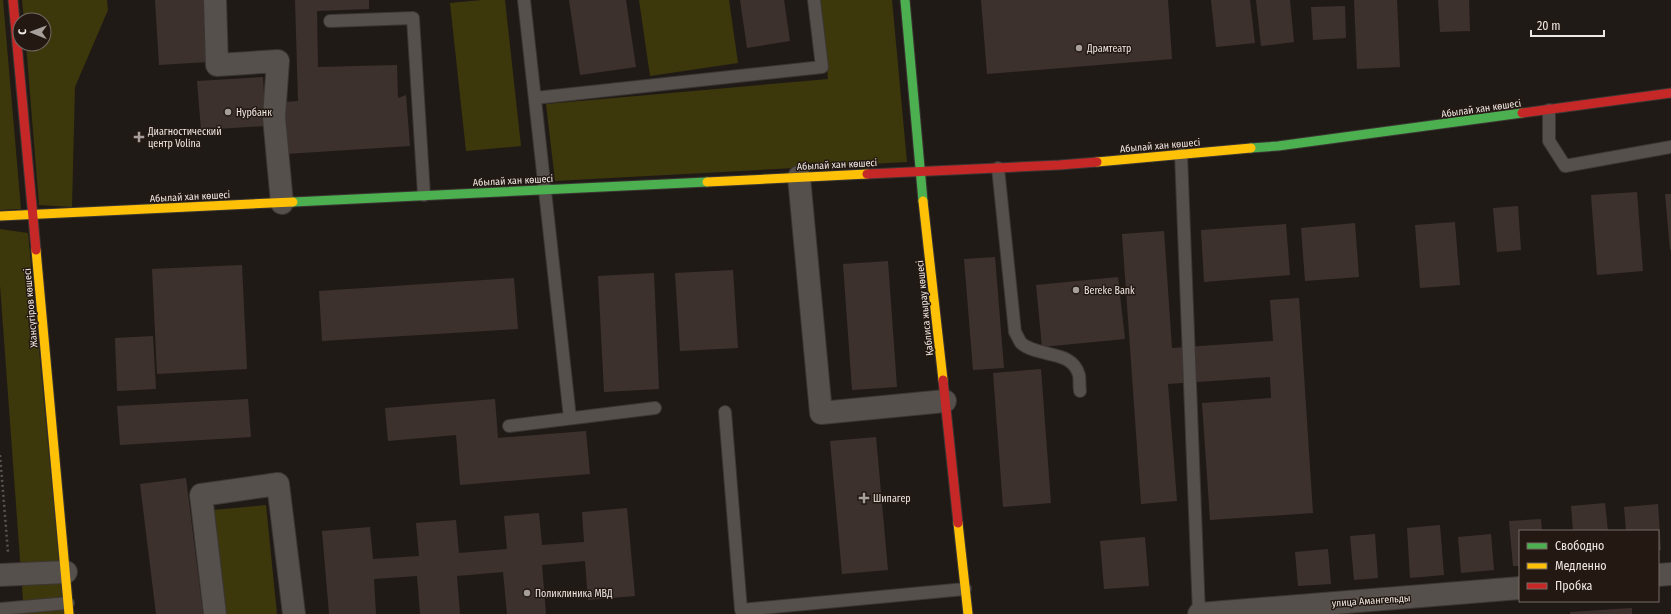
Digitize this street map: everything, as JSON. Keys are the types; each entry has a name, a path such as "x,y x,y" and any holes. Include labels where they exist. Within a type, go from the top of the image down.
{"main road":[{"name":"Жансүгіров көшесі","path":"13,0 69,608"},
{"name":"Қаблиса жырау көшесі","path":"905,0 920,171 968,614"},
{"name":"Абылай хан көшесі","path":"0,216 1059,165 1278,146 1671,93"}],"street":[{"path":"215,0 217,65 278,61 274,117 282,203"},
{"path":"800,177 821,413 945,401"},
{"path":"215,614 201,496 278,484 294,614"},
{"path":"5,575 66,572"},
{"path":"1659,575 1671,574"},
{"name":"улица Амангельды","path":"1212,613 1519,588"}],"lane":[{"path":"524,0 570,418"},
{"path":"535,98 822,68 814,0"},
{"path":"330,21 413,18 424,196"},
{"path":"1549,110 1549,142 1565,166 1671,147"},
{"path":"1182,154 1212,613"},
{"path":"998,168 1015,332 1021,342 1034,350 1062,357 1073,365 1079,375 1080,391"},
{"path":"509,426 655,408"},
{"path":"725,412 741,610 965,589"},
{"path":"0,609 69,608"}],"path":[{"path":"0,455 5,575"}],"shaded area":[{"path":"0,0 3,0 21,209 0,210"},
{"path":"22,0 107,0 108,10 75,87 72,207 39,205 27,52 52,52 52,12 23,12"},
{"path":"482,0 505,0 521,146 466,151 450,3"},
{"path":"639,0 729,0 738,63 650,76"},
{"path":"820,0 892,0 907,162 555,181 546,104 828,79"},
{"path":"0,229 28,233 64,614 24,614 0,285"},
{"path":"266,505 277,614 224,614 213,510"}],"building":[{"path":"155,0 204,0 208,62 159,65"},
{"path":"295,0 369,0 369,9 317,11 318,67 397,65 398,98 406,95 410,146 286,154 283,102 298,101"},
{"path":"569,0 626,0 636,67 580,75"},
{"path":"740,0 784,0 790,41 747,48"},
{"path":"981,0 1168,0 1172,59 987,74"},
{"path":"1211,0 1250,0 1255,43 1216,47"},
{"path":"1256,0 1290,0 1294,42 1261,46"},
{"path":"1354,0 1397,0 1400,67 1357,69"},
{"path":"1438,0 1469,0 1470,31 1440,32"},
{"path":"1345,6 1346,38 1313,40 1311,7"},
{"path":"263,77 266,126 201,130 197,81"},
{"path":"1637,192 1643,271 1597,275 1591,195"},
{"path":"1665,194 1671,194 1671,250 1670,250"},
{"path":"1518,206 1521,250 1497,252 1493,208"},
{"path":"1455,222 1460,285 1420,288 1415,225"},
{"path":"1355,223 1359,277 1305,281 1301,228"},
{"path":"1286,224 1290,275 1204,282 1201,230"},
{"path":"1164,231 1172,348 1273,341 1270,300 1299,298 1313,513 1210,520 1202,403 1271,398 1270,377 1168,384 1177,501 1141,504 1122,234"},
{"path":"995,257 1004,368 973,370 964,259"},
{"path":"888,261 897,387 852,390 843,264"},
{"path":"242,265 247,369 157,374 152,269"},
{"path":"733,270 738,348 680,351 675,273"},
{"path":"654,273 659,389 604,392 598,276"},
{"path":"1118,277 1125,339 1042,347 1036,285"},
{"path":"514,278 518,329 322,341 319,291"},
{"path":"153,336 156,389 117,391 115,338"},
{"path":"1041,369 1051,503 1003,507 993,373"},
{"path":"248,399 251,437 120,445 117,406"},
{"path":"495,399 498,438 586,431 590,474 460,485 456,435 388,441 385,408"},
{"path":"876,437 888,570 842,574 830,441"},
{"path":"186,478 203,614 156,614 140,484"},
{"path":"1605,503 1608,530 1573,530 1571,506"},
{"path":"1658,504 1661,550 1659,550 1659,530 1626,530 1624,507"},
{"path":"627,508 635,596 588,600 585,561 542,565 546,614 507,614 503,572 457,576 460,614 420,614 417,576 374,579 376,614 329,614 322,531 370,527 373,559 419,556 416,523 456,520 459,553 507,549 504,516 539,513 542,545 584,542 582,512"},
{"path":"1541,519 1542,530 1519,530 1519,566 1513,566 1509,521"},
{"path":"1440,525 1444,575 1410,578 1407,528"},
{"path":"1375,534 1378,578 1354,580 1350,536"},
{"path":"1491,534 1494,570 1461,573 1458,537"},
{"path":"1145,537 1149,586 1104,589 1100,541"},
{"path":"1328,549 1331,584 1298,586 1295,552"},
{"path":"1632,608 1632,614 1570,614 1570,612"}],"traffic: fast":[{"path":"905,0 923,201"},
{"path":"1251,148 1278,146 1522,113"},
{"path":"293,202 707,182"}],"traffic: slow":[{"path":"1097,162 1251,148"},
{"path":"707,182 867,174"},
{"path":"923,201 943,380"},
{"path":"0,216 293,202"},
{"path":"36,250 69,614"},
{"path":"958,523 968,614"}],"traffic: jam":[{"path":"13,0 36,250"},
{"path":"1522,113 1671,93"},
{"path":"867,174 1097,162"},
{"path":"943,380 958,523"}],"place":[{"name":"Драмтеатр","path":"1079,48"},
{"name":"Нурбанк","path":"228,112"},
{"name":"Диагностический центр Volina","path":"139,137"},
{"name":"Bereke Bank","path":"1076,290"},
{"name":"Шипагер","path":"864,498"},
{"name":"Поликлиника МВД","path":"527,593"}]}
